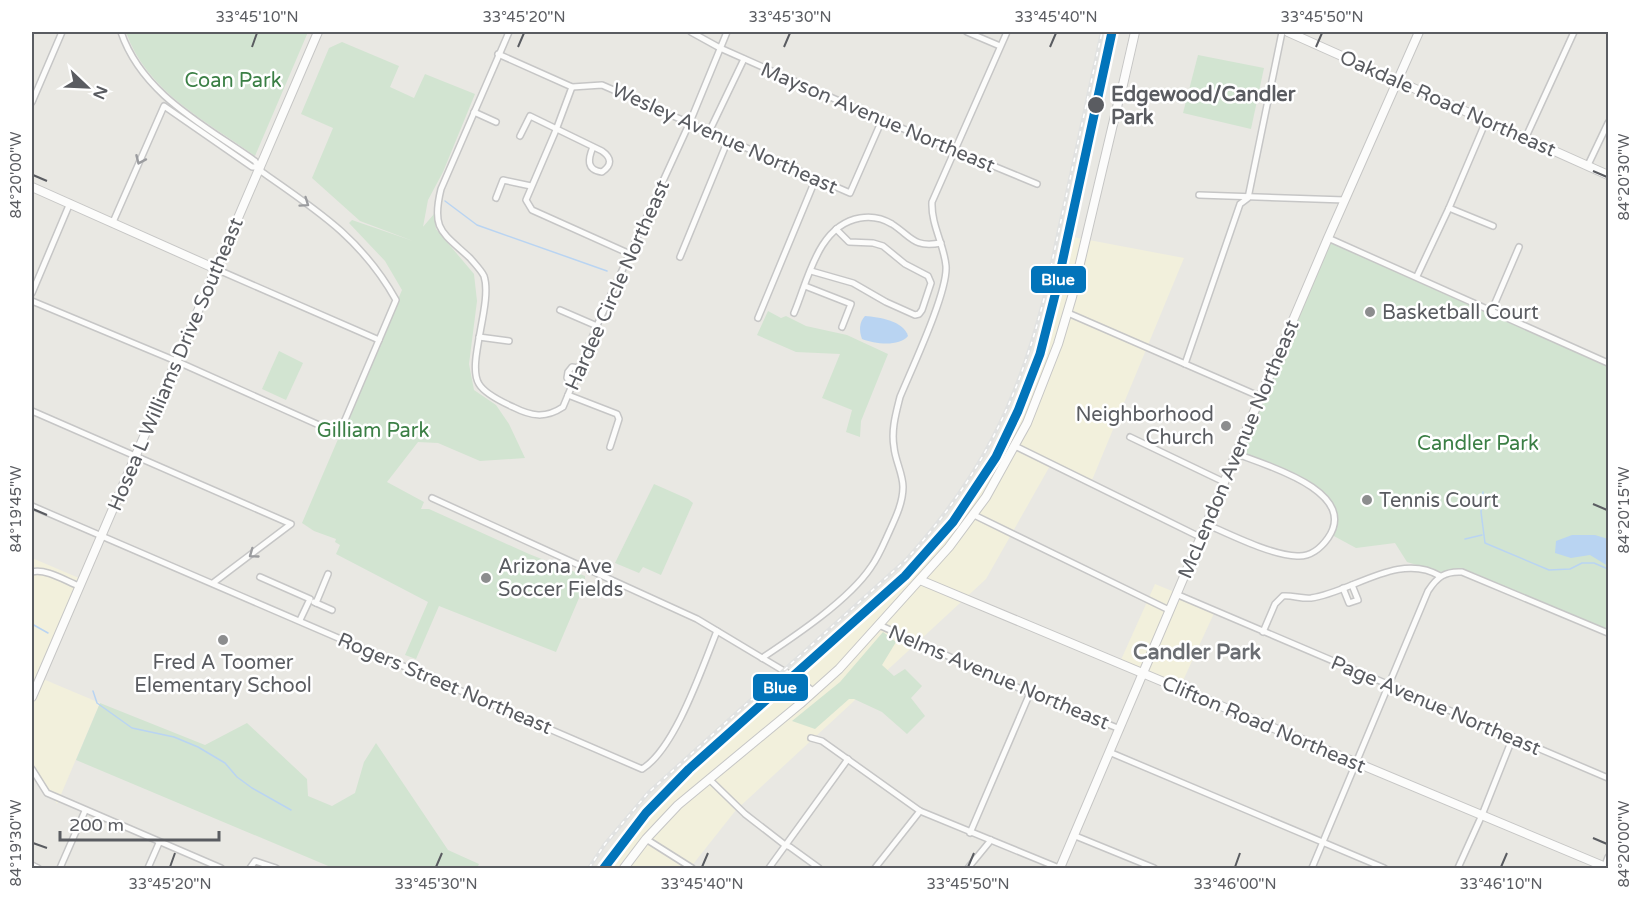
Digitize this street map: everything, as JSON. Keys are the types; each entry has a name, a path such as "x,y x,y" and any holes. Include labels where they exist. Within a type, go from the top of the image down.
{"street":[{"path":"32,102 62,32"},
{"path":"32,301 176,361 339,434 396,300 372,262 353,240 330,220 262,172 255,161 148,81 135,62 121,32"},
{"name":"Hosea L Williams Drive Southeast","path":"32,698 318,32"},
{"path":"496,122 474,112 509,32"},
{"name":"Mayson Avenue Northeast","path":"695,32 720,48 744,59 882,120 1037,184"},
{"path":"720,48 727,32"},
{"path":"967,32 1000,46"},
{"path":"762,658 843,598 861,580 872,567 895,520 901,503 903,485 894,447 893,432 896,413 945,279 946,266 932,214 932,202 1007,32"},
{"path":"1122,89 1135,32"},
{"path":"1185,364 1240,204 1248,198 1282,32"},
{"name":"Oakdale Road Northeast","path":"1288,32 1608,175"},
{"name":"McLendon Avenue Northeast","path":"1060,868 1328,238 1419,32"},
{"path":"1525,139 1574,32"},
{"name":"Hardee Circle Northeast","path":"474,112 441,189 436,209 440,230 483,275 486,291 476,376 479,385 500,400 533,416 553,414 563,407 574,383 597,326 690,122 720,48"},
{"name":"Wesley Avenue Northeast","path":"498,54 572,87 602,85 850,193 882,120"},
{"path":"709,132 744,59"},
{"path":"572,87 526,200 532,210 630,254"},
{"path":"624,868 668,814 839,669 920,580 974,514 996,481 1043,386 1068,313 1118,103"},
{"path":"112,222 164,106 252,167 260,167"},
{"path":"520,136 530,116 547,123 556,130 593,147 609,156 611,161 608,168 602,172 592,168 589,164 593,147"},
{"path":"1417,276 1486,122"},
{"path":"1588,165 1608,123"},
{"path":"680,257 728,140"},
{"path":"758,318 816,178"},
{"path":"496,198 503,180 531,186"},
{"path":"32,187 379,340"},
{"path":"1199,195 1345,200"},
{"path":"32,293 70,203"},
{"path":"1449,208 1493,226"},
{"path":"794,313 817,254 825,240 836,229 853,220 878,218 892,225 911,241 927,246 940,243"},
{"path":"812,270 853,283 915,315 922,310 931,284 927,276 905,264 883,246 873,243 849,242 836,229"},
{"path":"1328,238 1608,363"},
{"path":"1492,310 1519,247"},
{"path":"805,286 851,304 842,327"},
{"path":"560,310 597,326"},
{"path":"1068,313 1261,397"},
{"path":"479,337 510,341"},
{"path":"568,395 617,414 619,419 610,447"},
{"path":"32,411 291,524 213,583"},
{"path":"1130,437 1224,482"},
{"path":"1015,446 1200,537"},
{"path":"1206,524 1284,555 1309,555 1318,549 1332,532 1333,512 1327,500 1317,490 1304,482 1237,454"},
{"path":"432,498 698,619 814,692"},
{"name":"Rogers Street Northeast","path":"32,506 642,769 656,757 667,742 699,677 717,632"},
{"path":"974,514 1169,610"},
{"path":"1263,632 1280,597 1289,595 1311,598 1405,567 1434,572 1440,576"},
{"path":"32,573 36,571 44,573 79,586"},
{"path":"1312,868 1428,591 1440,576 1462,572 1608,633"},
{"path":"300,620 328,574"},
{"path":"260,577 332,610"},
{"name":"Clifton Road Northeast","path":"920,580 1606,868"},
{"path":"1343,588 1349,603 1358,600 1352,585"},
{"name":"Page Avenue Northeast","path":"1176,594 1608,778"},
{"name":"Nelms Avenue Northeast","path":"879,625 1030,693 1120,729"},
{"path":"970,832 1030,693"},
{"path":"1458,868 1513,737"},
{"path":"811,738 822,741 920,811 1060,868"},
{"path":"1109,752 1384,868"},
{"path":"769,868 848,759"},
{"path":"32,770 47,793 221,868"},
{"path":"709,779 745,814 784,845 819,868"},
{"path":"60,868 85,811"},
{"path":"875,868 920,811"},
{"path":"1073,836 1154,868"},
{"path":"646,839 692,868"},
{"path":"968,868 991,840"},
{"path":"148,868 159,843"},
{"path":"1606,868 1608,857"},
{"path":"250,868 255,861 276,868"},
{"path":"32,865 38,868"}],"shaded area":[{"path":"1073,237 1184,258 1090,485 1051,464 986,579 736,810 690,868 608,868 624,843 687,776 764,710 894,581 929,545 955,510 1009,428 1026,392"},
{"path":"32,558 86,581 43,679 100,703 57,804 32,763"},
{"path":"1155,584 1216,609 1181,685 1120,662"}],"green space":[{"name":"Coan Park","path":"126,32 308,32 255,156 198,117 163,88 135,53"},
{"name":"Gilliam Park","path":"342,42 399,66 390,87 414,98 425,74 475,94 443,172 428,200 423,227 434,214 436,229 474,274 477,301 469,364 474,390 496,405 509,424 525,458 480,461 438,443 418,442 387,482 424,502 421,509 429,509 529,554 585,576 585,584 556,652 439,606 416,659 405,655 428,602 336,554 340,545 335,542 336,539 314,531 302,523 402,290 385,261 349,223 352,220 413,241 360,221 312,178 333,128 301,114 329,48"},
{"path":"1198,55 1264,68 1251,129 1183,113"},
{"name":"Candler Park","path":"1330,238 1608,360 1608,632 1462,570 1439,572 1407,562 1395,543 1356,548 1332,535 1333,507 1321,490 1299,477 1239,454"},
{"path":"768,311 781,318 786,316 806,326 847,335 888,354 861,421 860,437 846,432 852,410 822,398 840,354 796,352 757,335"},
{"path":"279,351 303,363 286,400 262,389"},
{"path":"654,484 693,503 661,575 643,567 639,573 615,563"},
{"path":"883,632 896,642 882,665 894,676 905,669 922,686 911,698 925,716 907,734 882,712 854,699 849,699 815,729 792,721 840,682"},
{"path":"100,703 205,745 247,723 307,779 308,796 332,806 355,793 364,762 376,743 448,850 479,864 477,868 333,868 76,760"}],"water":[{"path":"865,316 896,323 906,331 908,336 893,343 862,339 860,327"},
{"path":"1572,535 1595,535 1608,539 1608,566 1590,555 1571,558 1555,553 1556,541"}],"waterway":[{"path":"445,201 477,225 607,271"},
{"path":"1483,492 1481,512 1485,543 1549,570 1570,569 1582,563 1594,563 1608,569"},
{"path":"1465,539 1482,535"},
{"path":"32,624 48,633"},
{"path":"93,691 97,703 132,728 174,737 198,747 225,763 237,777 252,788 291,810"}],"railway":[{"path":"589,868 605,844 648,793 906,560 932,530 975,470 1008,407 1033,337 1044,299 1102,32"}],"transit line":[{"name":"Blue","path":"604,868 646,813 689,769 905,576 953,522 996,457 1018,411 1040,354 1056,291 1112,32"}],"place":[{"name":"Edgewood/Candler Park","path":"1096,105"},
{"name":"Basketball Court","path":"1370,312"},
{"name":"Neighborhood Church","path":"1226,426"},
{"name":"Tennis Court","path":"1367,500"},
{"name":"Arizona Ave Soccer Fields","path":"486,578"},
{"name":"Fred A Toomer Elementary School","path":"223,640"}],"district":[{"name":"Candler Park","path":"1197,652"}]}
